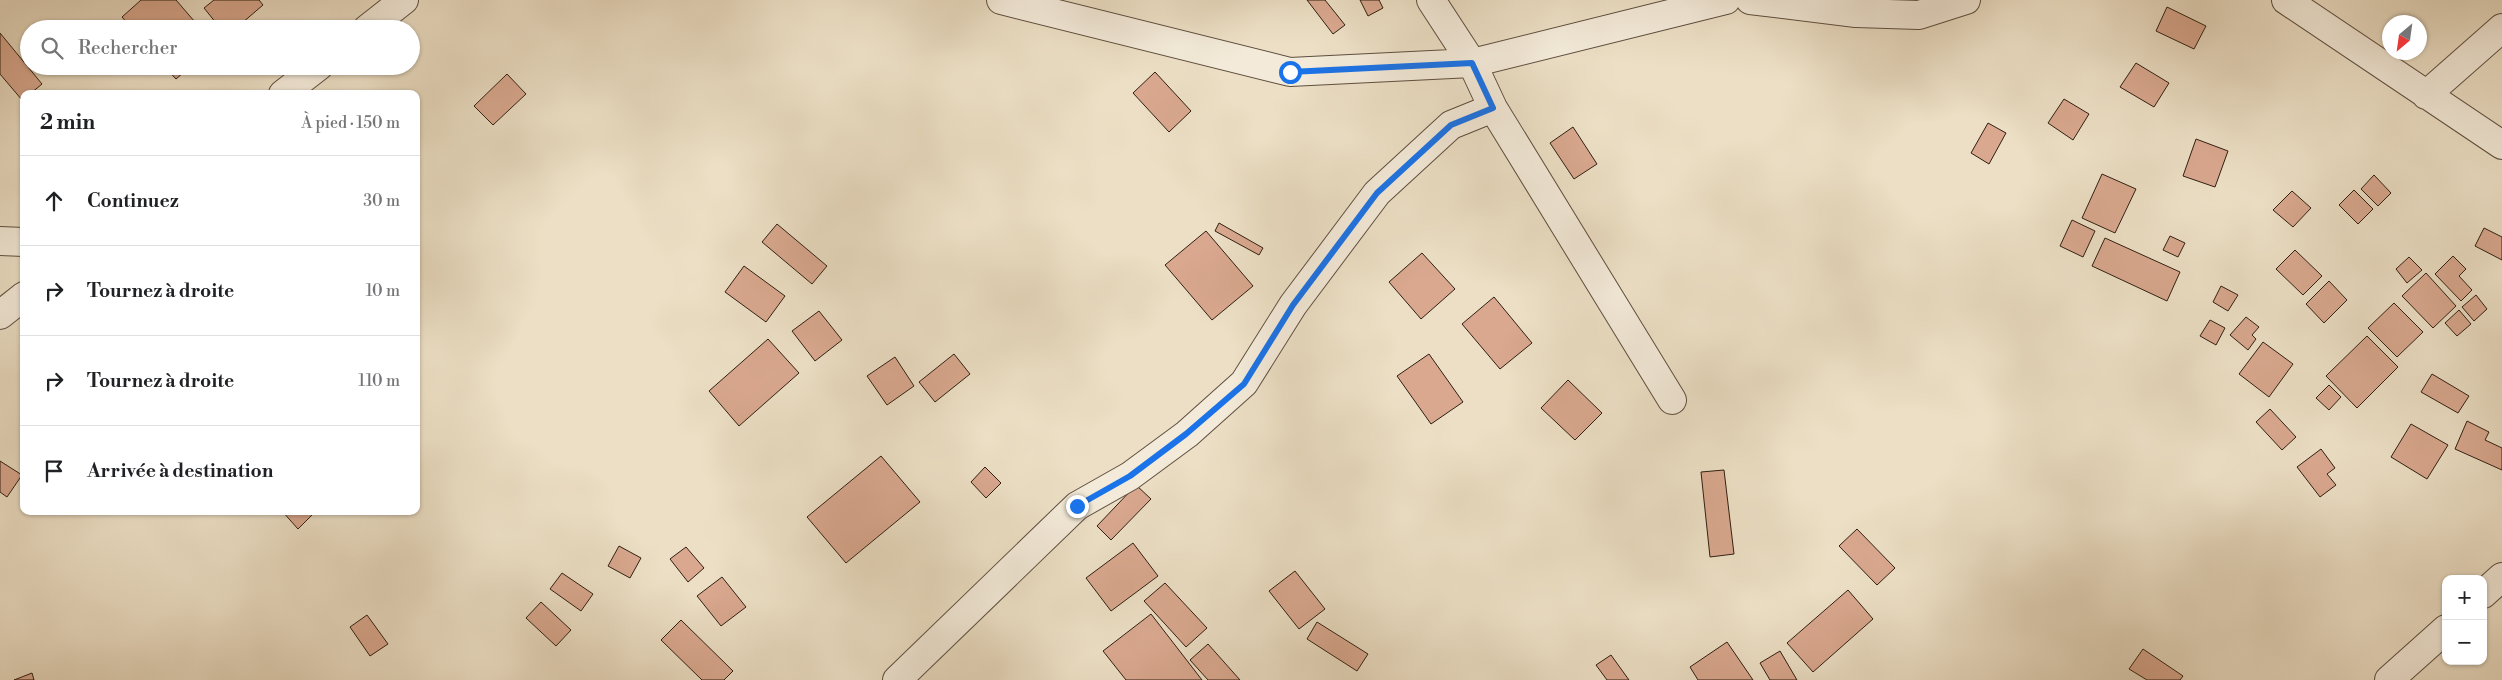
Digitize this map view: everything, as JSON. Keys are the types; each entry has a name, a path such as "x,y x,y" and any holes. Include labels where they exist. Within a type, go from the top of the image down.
{"street":[{"path":"378,20 404,0"},
{"path":"1001,0 1290,72 1472,63 1726,0"},
{"path":"1431,0 1472,63 1493,108 1672,400"},
{"path":"1750,0 1856,13 1919,15 1966,0"},
{"path":"2286,0 2502,145"},
{"path":"2426,95 2502,28"},
{"path":"288,90 307,75"},
{"path":"897,680 1077,506 1130,476 1186,434 1244,384 1293,305 1377,193 1451,125 1493,108"},
{"path":"0,241 20,242"},
{"path":"0,315 20,299"},
{"path":"2487,590 2502,577"},
{"path":"2389,680 2442,633"}],"building":[{"path":"141,0 176,0 193,20 124,20 122,17"},
{"path":"214,0 259,0 263,5 246,20 214,20 204,8"},
{"path":"1307,0 1325,0 1345,25 1333,34"},
{"path":"1360,0 1379,0 1383,8 1368,16"},
{"path":"2167,7 2206,26 2194,49 2156,31"},
{"path":"0,33 20,57 20,75 35,75 42,84 35,90 20,90 20,98 0,74"},
{"path":"2136,63 2169,83 2154,107 2120,87"},
{"path":"1155,72 1191,111 1169,132 1133,93"},
{"path":"507,74 526,94 493,125 474,106"},
{"path":"172,75 181,75 176,79"},
{"path":"2064,99 2089,114 2073,140 2048,123"},
{"path":"1988,123 2006,133 1989,164 1971,153"},
{"path":"1573,127 1597,164 1574,179 1550,143"},
{"path":"2196,139 2228,151 2215,187 2183,176"},
{"path":"2102,174 2136,189 2115,233 2082,218"},
{"path":"2374,175 2391,193 2378,206 2361,189"},
{"path":"2354,190 2373,209 2358,224 2339,205"},
{"path":"2292,191 2311,208 2293,227 2273,210"},
{"path":"2072,220 2095,231 2083,257 2060,246"},
{"path":"1219,223 1263,248 1259,255 1215,231"},
{"path":"777,224 827,266 812,284 762,242"},
{"path":"2484,228 2502,237 2502,260 2475,246"},
{"path":"1206,231 1253,286 1212,320 1165,265"},
{"path":"2170,236 2185,243 2178,257 2163,250"},
{"path":"2105,238 2180,272 2167,301 2092,266"},
{"path":"2295,250 2322,276 2303,295 2276,269"},
{"path":"1422,253 1455,289 1421,319 1389,282"},
{"path":"2453,256 2466,269 2459,276 2472,290 2461,301 2435,274"},
{"path":"2409,257 2422,270 2407,283 2396,269"},
{"path":"744,266 785,296 766,322 725,292"},
{"path":"2426,273 2456,306 2433,328 2402,296"},
{"path":"2329,281 2347,300 2324,323 2306,304"},
{"path":"2221,286 2238,295 2228,311 2213,302"},
{"path":"2476,295 2487,309 2474,321 2462,307"},
{"path":"1494,297 1532,343 1500,369 1462,324"},
{"path":"2394,303 2423,332 2397,357 2368,328"},
{"path":"2459,310 2471,324 2457,336 2445,323"},
{"path":"819,311 842,340 815,361 792,331"},
{"path":"2246,317 2259,327 2252,335 2256,339 2248,350 2230,335"},
{"path":"2210,320 2225,328 2216,345 2200,336"},
{"path":"2367,336 2398,367 2357,408 2326,376"},
{"path":"768,339 799,373 739,426 709,391"},
{"path":"2263,342 2293,364 2269,397 2239,374"},
{"path":"954,354 970,374 935,402 919,382"},
{"path":"1429,354 1463,402 1431,424 1397,376"},
{"path":"895,357 914,386 887,405 867,376"},
{"path":"2432,374 2469,396 2458,413 2421,392"},
{"path":"1568,380 1602,413 1575,440 1541,408"},
{"path":"2329,385 2341,397 2329,410 2316,398"},
{"path":"2270,409 2296,437 2282,450 2256,422"},
{"path":"2467,421 2489,432 2485,440 2502,448 2502,470 2455,449"},
{"path":"2411,424 2448,445 2427,479 2391,457"},
{"path":"2321,449 2335,468 2327,474 2336,485 2320,497 2297,467"},
{"path":"881,456 920,502 846,563 807,517"},
{"path":"0,461 20,474 20,478 7,497 0,492"},
{"path":"985,467 1001,483 986,498 971,482"},
{"path":"1724,470 1734,554 1710,557 1701,472"},
{"path":"1136,485 1151,499 1111,540 1097,526"},
{"path":"286,515 312,515 298,529"},
{"path":"1857,529 1895,568 1877,585 1839,546"},
{"path":"1133,543 1158,576 1111,611 1086,578"},
{"path":"619,546 641,558 630,578 608,566"},
{"path":"686,547 704,568 688,582 670,559"},
{"path":"1295,571 1325,609 1299,629 1269,591"},
{"path":"562,573 593,594 581,611 550,589"},
{"path":"722,577 746,607 721,626 697,596"},
{"path":"1165,583 1207,628 1186,647 1144,601"},
{"path":"1848,590 1873,619 1813,672 1787,643"},
{"path":"541,602 571,630 556,646 526,618"},
{"path":"1151,614 1202,680 1126,680 1103,651"},
{"path":"367,615 388,644 370,656 350,627"},
{"path":"681,620 733,671 724,680 702,680 661,640"},
{"path":"1317,622 1368,654 1357,671 1307,639"},
{"path":"1727,642 1753,680 1698,680 1690,667"},
{"path":"1208,644 1240,680 1208,680 1190,660"},
{"path":"2143,649 2183,676 2180,680 2147,680 2129,669"},
{"path":"1780,651 1797,680 1770,680 1760,663"},
{"path":"1611,655 1629,680 1607,680 1596,665"},
{"path":"32,673 34,680 14,680"}],"route":[{"path":"1077,506 1130,476 1186,434 1244,384 1293,305 1377,193 1451,125 1493,108 1472,63 1290,72"}]}
